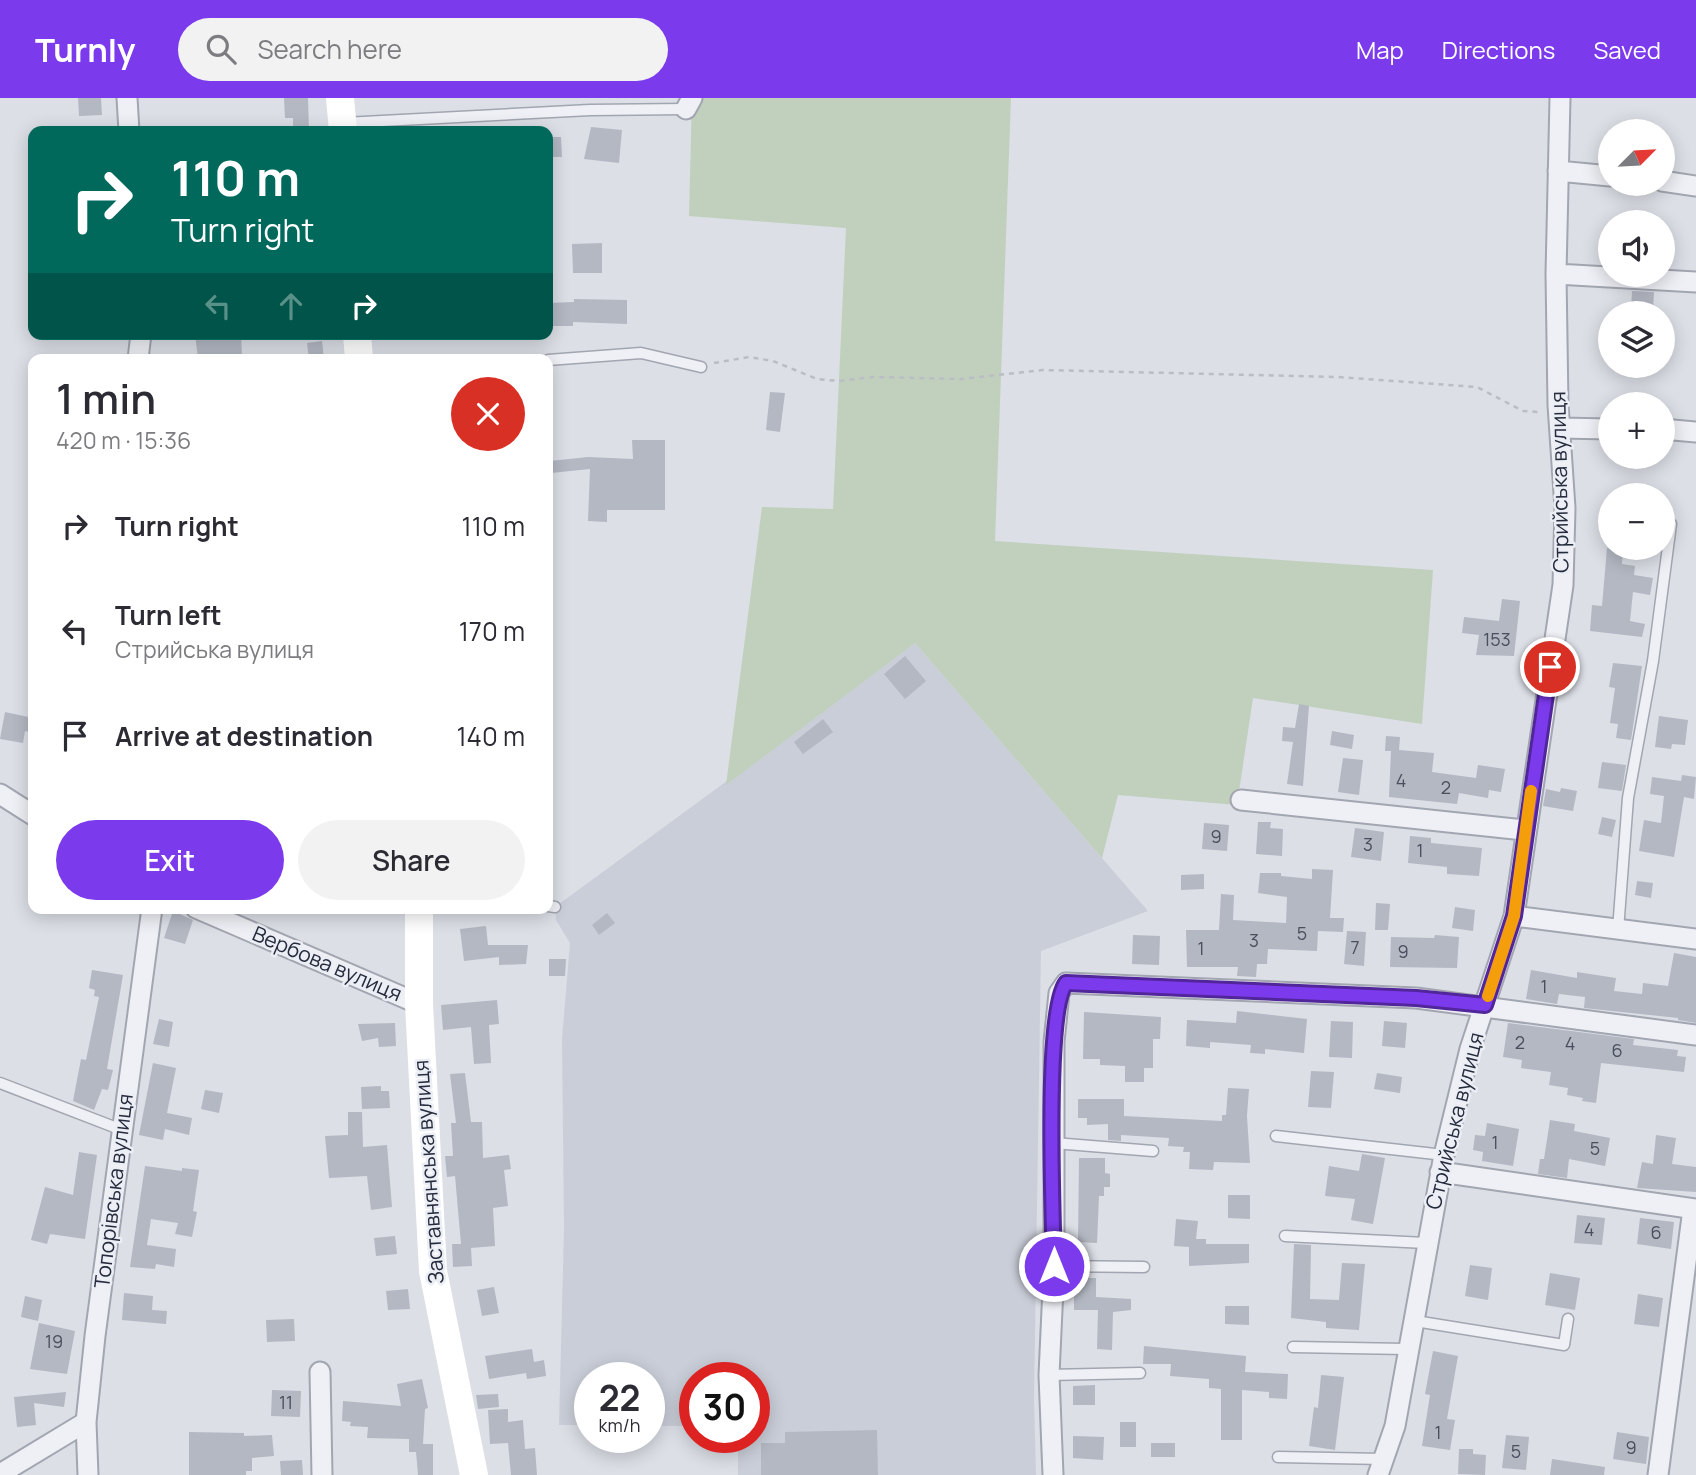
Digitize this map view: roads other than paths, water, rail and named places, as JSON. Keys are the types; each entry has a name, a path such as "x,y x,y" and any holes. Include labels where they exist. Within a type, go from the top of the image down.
{"street":[{"path":"127,98 130,126"},
{"name":"Стрийська вулиця","path":"1381,1467 1395,1426 1406,1349 1415,1321 1426,1243 1442,1164 1470,1049 1514,916 1524,830 1563,585 1565,508 1558,405 1556,274 1560,98"},
{"path":"1558,171 1598,175"},
{"path":"1675,183 1696,186"},
{"path":"1556,274 1696,282"},
{"path":"1560,428 1598,429"},
{"path":"1675,430 1696,432"},
{"path":"0,794 28,812"},
{"path":"1241,800 1524,830"},
{"name":"Топорівська вулиця","path":"88,1475 86,1422 151,914"},
{"name":"Вербова вулиця","path":"210,914 419,1004"},
{"name":"Заставнянська вулиця","path":"419,914 419,1004 433,1271 474,1475"},
{"path":"1514,916 1696,940"},
{"path":"1053,1475 1049,1375 1054,1266 1054,1042 1059,993 1066,983 1416,998 1696,1035"},
{"path":"1442,1164 1695,1209 1658,1475"},
{"path":"320,1372 322,1475"},
{"path":"0,1474 86,1422"}],"lane":[{"path":"342,117 590,110 689,103"},
{"path":"553,360 642,353 701,367"},
{"path":"1618,930 1628,798 1653,661 1666,560"},
{"path":"0,1083 122,1130"},
{"path":"1276,1136 1442,1164"},
{"path":"1053,1143 1153,1151"},
{"path":"1285,1236 1426,1243"},
{"path":"1054,1266 1144,1267"},
{"path":"1415,1321 1564,1345 1568,1319"},
{"path":"1293,1347 1406,1349"},
{"path":"1049,1375 1140,1373"},
{"path":"1278,1457 1381,1467"}]}
